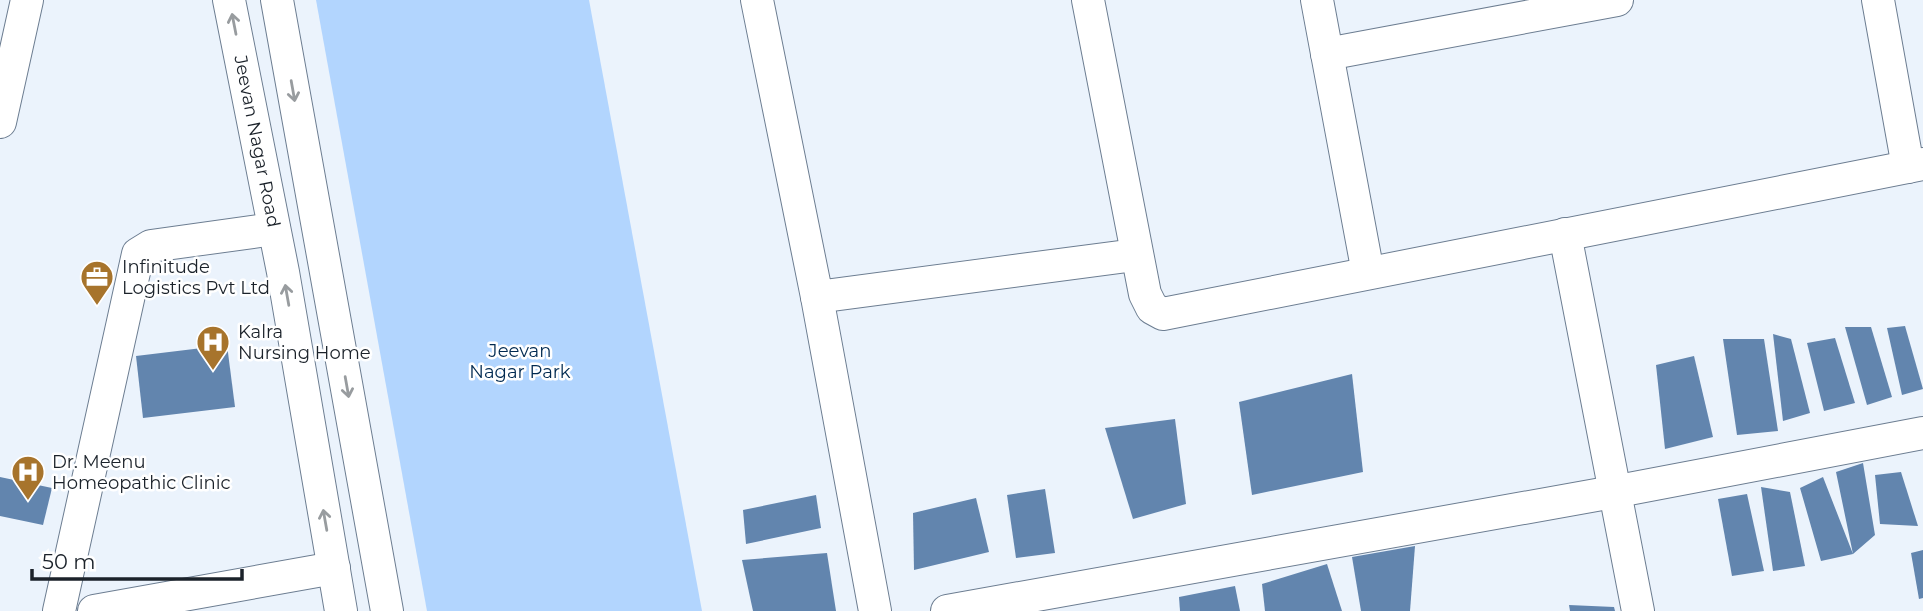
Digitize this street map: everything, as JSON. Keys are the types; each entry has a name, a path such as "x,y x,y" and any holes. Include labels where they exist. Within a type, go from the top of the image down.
{"street":[{"path":"0,122 27,0"},
{"name":"Jeevan Nagar Road","path":"229,0 274,229 341,611"},
{"path":"277,0 387,611"},
{"path":"757,0 817,297 875,611"},
{"path":"1088,0 1135,255 1147,302 1158,312 1168,315 1915,165 1878,0"},
{"path":"1317,0 1368,273"},
{"path":"1327,54 1617,0"},
{"path":"59,611 138,254 150,246 274,229"},
{"path":"1565,234 1638,611"},
{"path":"817,297 1135,255"},
{"path":"947,611 1613,492 1923,433"},
{"path":"94,611 334,568"}],"green space":[{"name":"Jeevan Nagar Park","path":"316,0 589,0 702,611 427,611"}],"building":[{"path":"1905,326 1923,389 1902,395 1887,328"},
{"path":"1845,327 1871,327 1892,397 1867,405"},
{"path":"1773,334 1791,339 1810,413 1783,421"},
{"path":"1835,338 1855,403 1824,411 1807,343"},
{"path":"1723,339 1764,339 1778,431 1737,435"},
{"path":"227,345 235,407 143,418 136,356"},
{"path":"1694,356 1713,437 1665,449 1656,365"},
{"path":"1352,374 1363,472 1252,495 1239,402"},
{"path":"1175,419 1186,504 1133,519 1105,428"},
{"path":"1863,463 1875,535 1853,554 1836,472"},
{"path":"1901,472 1918,526 1880,524 1875,475"},
{"path":"0,477 52,488 43,525 0,516"},
{"path":"1823,477 1853,554 1821,561 1800,488"},
{"path":"1761,487 1790,492 1805,566 1773,571"},
{"path":"1045,489 1055,553 1016,558 1007,495"},
{"path":"1747,494 1764,571 1732,576 1718,499"},
{"path":"816,495 821,528 746,544 743,510"},
{"path":"976,498 989,552 914,570 913,513"},
{"path":"1415,546 1410,611 1361,611 1352,557"},
{"path":"1923,550 1923,598 1919,599 1911,553"},
{"path":"827,553 836,611 753,611 742,560"},
{"path":"1327,564 1342,611 1265,611 1262,584"},
{"path":"1235,586 1240,611 1180,611 1179,597"},
{"path":"1569,605 1614,607 1615,611 1570,611"}],"place":[{"name":"Infinitude Logistics Pvt Ltd","path":"97,307"},
{"name":"Kalra Nursing Home","path":"213,372"},
{"name":"Dr. Meenu Homeopathic Clinic","path":"28,502"}]}
